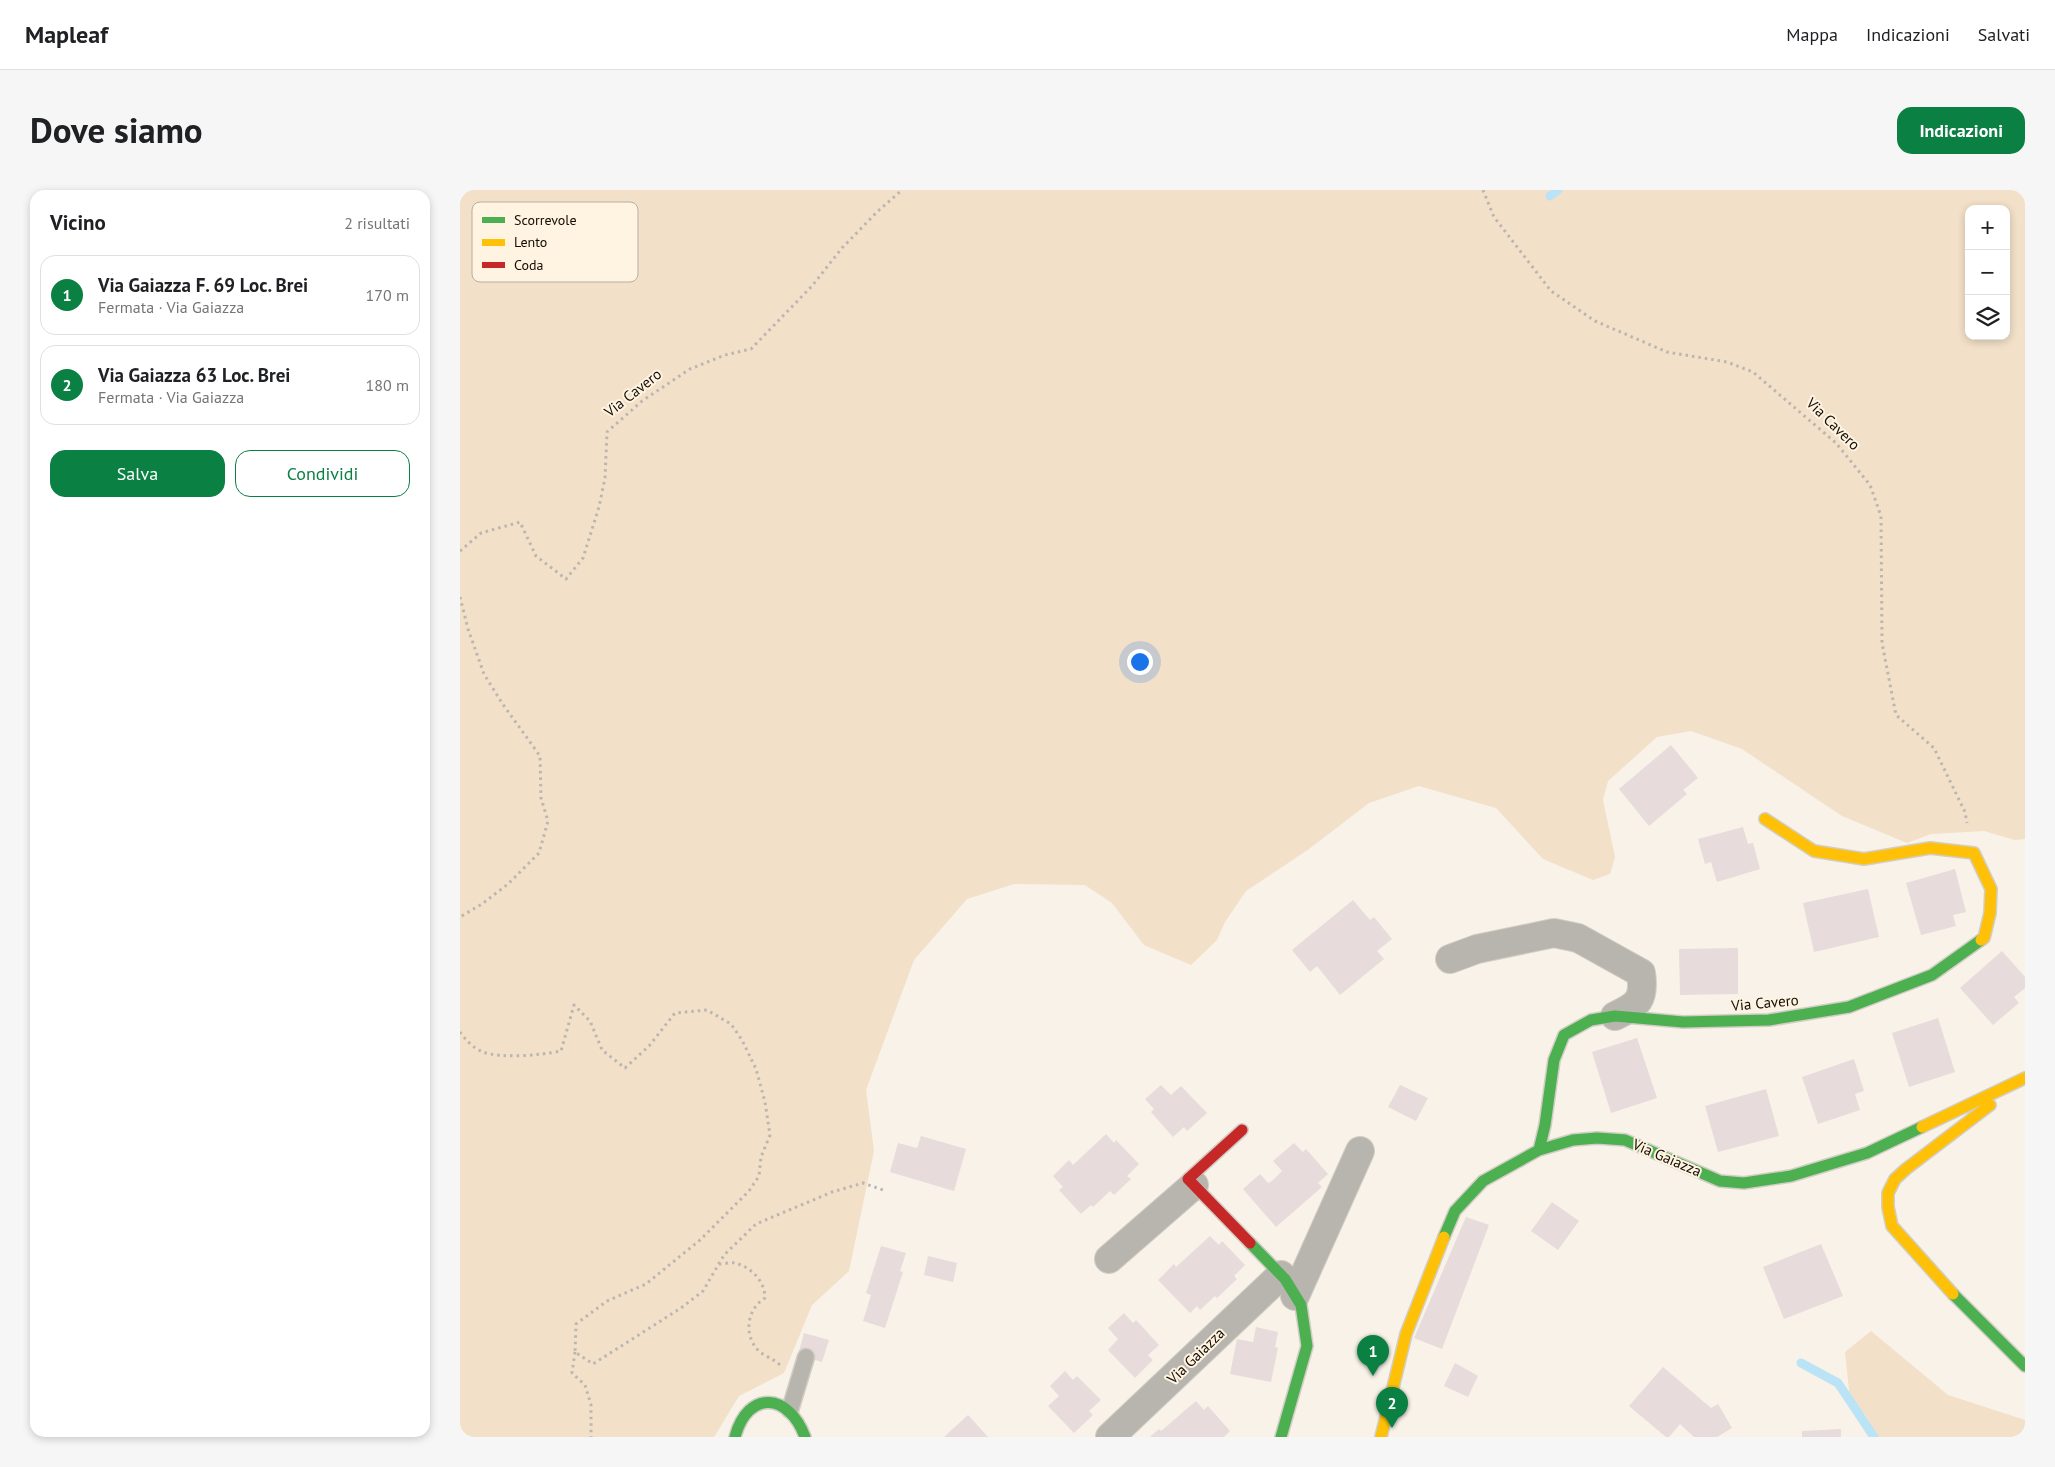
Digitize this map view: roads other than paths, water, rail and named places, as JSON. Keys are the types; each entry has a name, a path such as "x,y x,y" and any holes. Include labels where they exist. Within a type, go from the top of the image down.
{"street":[{"name":"Via Cavero","path":"1538,1150 1545,1125 1554,1060 1564,1034 1591,1020 1615,1016 1683,1022 1769,1020 1849,1007 1932,975 1984,938 1990,913 1991,890 1974,853 1930,848 1864,859 1831,854 1814,851 1765,819"},
{"path":"1450,959 1477,949 1554,933 1578,938 1641,973 1643,989 1635,1006 1615,1016"},
{"name":"Via Gaiazza","path":"1381,1437 1406,1334 1455,1211 1482,1181 1538,1150 1573,1140 1597,1138 1625,1140 1720,1181 1744,1183 1791,1176 1867,1153 2000,1088 2025,1078"},
{"path":"2000,1088 1994,1102 1977,1117 1902,1171 1890,1187 1887,1208 1892,1226 1965,1307 2025,1366"},
{"path":"1242,1130 1188,1179 1288,1285 1301,1306 1307,1346 1280,1437"},
{"name":"Via Gaiazza","path":"1110,1437 1288,1285 1360,1151"},
{"path":"1109,1259 1194,1185"},
{"path":"735,1437 743,1415 750,1408 771,1402 781,1404 790,1410 805,1437"}],"lane":[{"path":"790,1410 806,1357"}],"waterway":[{"path":"1550,196 1558,190"},
{"path":"1801,1363 1838,1383 1874,1437"}],"place":[{"name":"Via Gaiazza F. 69 Loc. Brei","path":"1373,1376"},
{"name":"Via Gaiazza 63 Loc. Brei","path":"1392,1428"}]}
